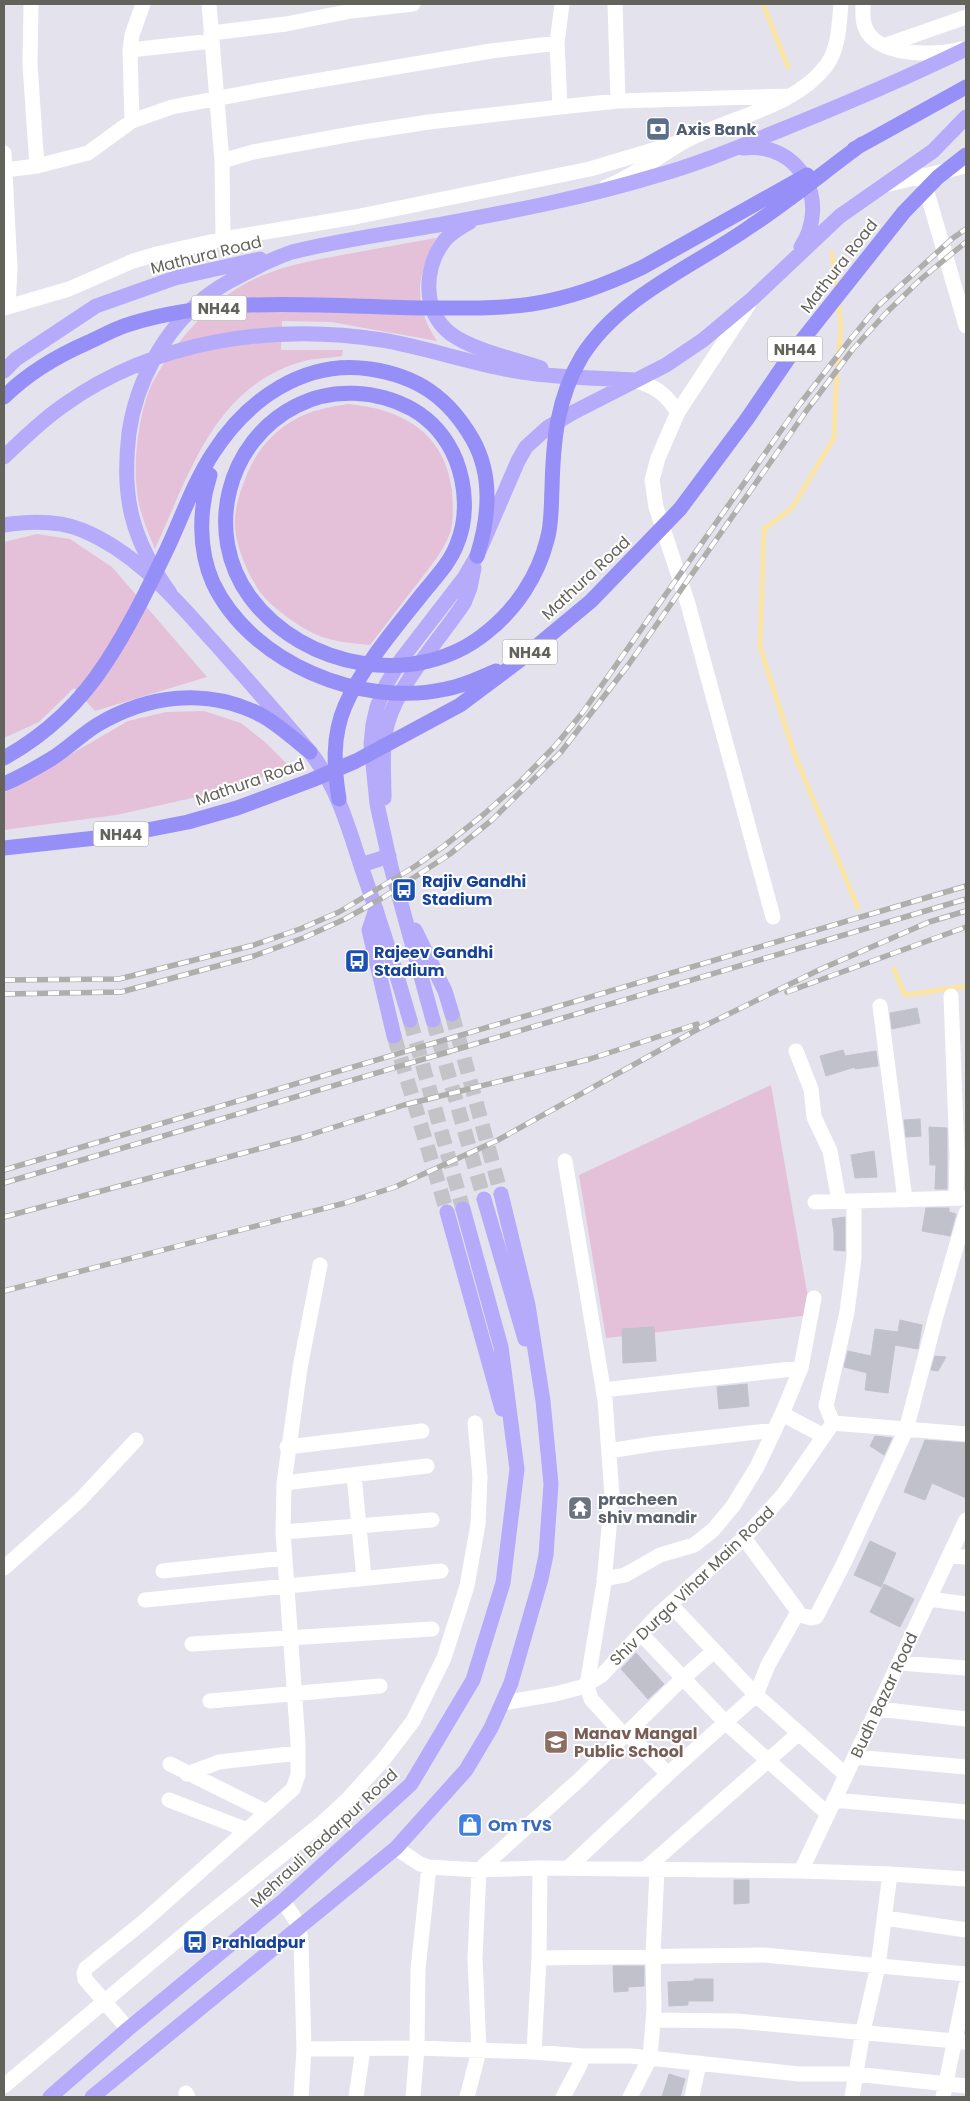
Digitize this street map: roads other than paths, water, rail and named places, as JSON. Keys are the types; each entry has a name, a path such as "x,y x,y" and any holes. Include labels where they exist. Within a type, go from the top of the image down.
{"highway":[{"name":"NH44","path":"4,397 33,374 78,347 130,324 180,313 267,305 504,307 534,304 615,280 643,267 966,87"},
{"path":"339,799 336,776 336,736 346,702 358,681 400,622 448,562 457,546 462,527 464,507 459,468 451,448 441,433 419,413 394,400 362,394 338,393 300,403 283,413 261,432 244,453 229,487 226,535 239,579 250,598 281,628 317,650 348,661 378,666 418,664 435,660 470,645 498,622 518,601 540,561 548,538 556,421 571,376 598,335 632,302 751,226 862,144"},
{"name":"Mathura Road","path":"4,848 106,837 188,822 312,780 356,761 460,705 520,660 591,601 680,509 792,353 904,212 938,178 966,155"},
{"path":"4,758 41,734 80,698 108,660 167,550 205,467 224,438 235,423 252,406 273,390 288,382 311,373 334,368 386,371 423,386 443,401 456,414 478,449 488,493 484,530 477,556"},
{"path":"224,438 205,490 201,514 202,537 207,564 213,582 224,602 251,633 273,651 319,677 339,684 368,690 399,692 444,690 468,683 520,660"},
{"path":"4,784 52,758 95,726 133,706 150,701 190,697 227,703 260,715 310,752"}],"main road":[{"path":"410,1020 376,909 339,799 328,778 310,752 170,593 151,567 136,535 127,490 127,450 134,405 156,355 182,319 203,299 243,274 290,253 476,218 588,194 656,176 731,150 902,80 966,48"},
{"path":"433,1020 377,804 371,744 377,707 386,685 400,661 464,578 477,556 518,461 526,447 536,436 574,412 666,365 704,340 752,300 840,216 933,151 966,117"},
{"path":"731,150 749,148 775,151 794,163 807,181 811,194 812,221 807,237 796,256"},
{"path":"476,218 447,238 433,261 428,287 434,313 441,325 463,342 563,376"},
{"name":"Mathura Road","path":"4,370 16,359 96,306 175,278 290,253"},
{"path":"4,457 24,437 64,405 119,373 169,353 224,340 286,334 364,338 386,341 496,368 563,376 637,380"},
{"path":"4,525 43,522 81,530 131,559 170,593"},
{"path":"361,866 389,856"},
{"path":"402,904 446,991 452,1014"},
{"path":"376,909 369,930 394,1036"},
{"path":"92,2097 396,1848 466,1770 491,1728 512,1683 546,1555 551,1484 544,1400 528,1305 501,1194"},
{"path":"484,1199 544,1400"},
{"path":"463,1209 501,1347 517,1469"},
{"path":"447,1212 517,1469"},
{"name":"Mehrauli Badarpur Road","path":"50,2097 128,2029 283,1901 411,1784 473,1680 503,1583 517,1469"}],"street":[{"path":"31,4 30,82 37,166"},
{"path":"132,121 130,50 132,35 143,4"},
{"path":"209,4 222,161 223,240"},
{"path":"130,50 286,24 351,10 413,4"},
{"path":"560,107 557,43 562,4"},
{"path":"615,4 618,101"},
{"path":"588,194 610,185 688,140 790,96 815,78 827,64 835,46 842,4"},
{"path":"863,4 864,27 869,34 876,40 900,51 937,53 966,48"},
{"path":"886,45 966,17"},
{"path":"5,170 37,166 88,153 132,121 172,107 217,97 491,51 557,43"},
{"path":"222,161 253,152 357,133 429,122 560,107 618,101 790,96"},
{"path":"4,153 10,268 6,308 69,289 133,261 157,254 223,240 355,218 590,169 688,140"},
{"path":"881,186 966,166"},
{"path":"922,175 966,326"},
{"path":"752,300 678,412 654,469 653,494 688,604 773,917"},
{"path":"637,380 659,389 667,396 678,412"},
{"path":"816,1202 961,1198 957,1155 951,996"},
{"path":"880,1006 906,1200"},
{"path":"796,1051 811,1089 814,1117 830,1151 847,1201 854,1258 847,1312 826,1406 833,1423 966,1434"},
{"path":"565,1161 603,1390 612,1495 604,1580 587,1685 591,1699 668,1774"},
{"path":"797,1614 814,1618 827,1598 906,1430 966,1213"},
{"path":"128,2029 85,1979 84,1973 86,1968 142,1923 293,1789 297,1782 298,1753 292,1638 283,1532 284,1483 287,1447 300,1368 320,1265"},
{"path":"604,1580 625,1575 660,1555 689,1548 713,1530 733,1506 757,1468 801,1368 814,1298"},
{"path":"603,1390 801,1368"},
{"path":"782,1414 824,1436"},
{"path":"4,2086 347,1800 384,1759 412,1722 444,1658 467,1586 478,1524 480,1477 475,1423"},
{"name":"Shiv Durga Vihar Main Road","path":"502,1702 555,1694 587,1685 602,1675 670,1604 744,1538 783,1495 833,1423"},
{"path":"609,1451 652,1444 775,1430"},
{"path":"287,1447 422,1431"},
{"path":"4,1568 80,1500 136,1440"},
{"path":"284,1483 427,1466"},
{"path":"354,1475 364,1578"},
{"path":"283,1532 432,1520"},
{"name":"Budh Bazar Road","path":"801,1870 966,1520"},
{"path":"568,1868 756,1695 768,1665 797,1614 797,1610 744,1538"},
{"path":"949,1556 966,1557"},
{"path":"163,1572 285,1558"},
{"path":"145,1600 286,1584 441,1571"},
{"path":"929,1599 966,1604"},
{"path":"670,1604 756,1695 846,1775"},
{"path":"192,1644 432,1629"},
{"path":"640,1634 682,1680 767,1760 831,1807 966,1812"},
{"path":"466,2097 479,2051 475,1958 479,1870 714,1652"},
{"path":"899,1663 966,1668"},
{"path":"210,1701 380,1686"},
{"path":"878,1709 966,1719"},
{"path":"630,2097 650,2058 654,2020 651,1869 767,1760 799,1733"},
{"path":"187,1774 219,1762 298,1753"},
{"path":"855,1757 966,1767"},
{"path":"170,1764 267,1812"},
{"path":"169,1800 247,1830"},
{"path":"396,1848 420,1864 429,1867 479,1870 540,1868 801,1870 966,1879"},
{"path":"413,2097 417,2048 418,1969 429,1867"},
{"path":"534,2052 539,1958 540,1868"},
{"path":"852,2097 863,2031 878,1966 890,1874"},
{"path":"283,1901 300,1925 304,2049 300,2097"},
{"path":"884,1918 966,1930"},
{"path":"539,1958 764,1955 966,1974"},
{"path":"944,2090 960,2041 966,1986"},
{"path":"654,2020 737,2021 960,2041"},
{"path":"356,2097 363,2048"},
{"path":"304,2049 417,2048 534,2052 582,2056 631,2056 799,2074 855,2074 944,2090 966,2086"},
{"path":"563,2097 580,2065 582,2056"},
{"path":"692,2097 699,2063"}],"waterway":[{"path":"763,4 788,67"},
{"path":"832,253 837,291"},
{"path":"838,300 841,326 834,438 792,508 764,529 760,647 794,753 858,908"},
{"path":"894,969 905,995 966,986"}],"tunnel":[{"path":"452,1014 501,1194"},
{"path":"410,1020 463,1209"},
{"path":"433,1020 484,1199"},
{"path":"394,1036 447,1212"}],"railway":[{"path":"4,980 119,979 254,945 300,929 339,912 414,867 444,846 520,782 555,746 583,712 799,405 850,340 878,306 953,238 966,229"},
{"path":"4,994 121,992 254,956 303,938 345,919 384,897 450,854 492,820 561,752 629,664 807,410 853,349 921,279 966,242"},
{"path":"4,1170 966,886"},
{"path":"4,1183 966,899"},
{"path":"4,1291 345,1203 395,1187 498,1140 698,1029 821,969 929,922 966,911"},
{"path":"787,992 966,927"},
{"path":"4,1217 303,1137 404,1105 590,1059 697,1024"}],"place":[{"name":"Axis Bank","path":"658,129"},
{"name":"Rajiv Gandhi Stadium","path":"404,890"},
{"name":"Rajeev Gandhi Stadium","path":"357,961"},
{"name":"pracheen shiv mandir","path":"580,1508"},
{"name":"Manav Mangal Public School","path":"556,1742"},
{"name":"Om TVS","path":"470,1825"},
{"name":"Prahladpur","path":"195,1942"}]}
